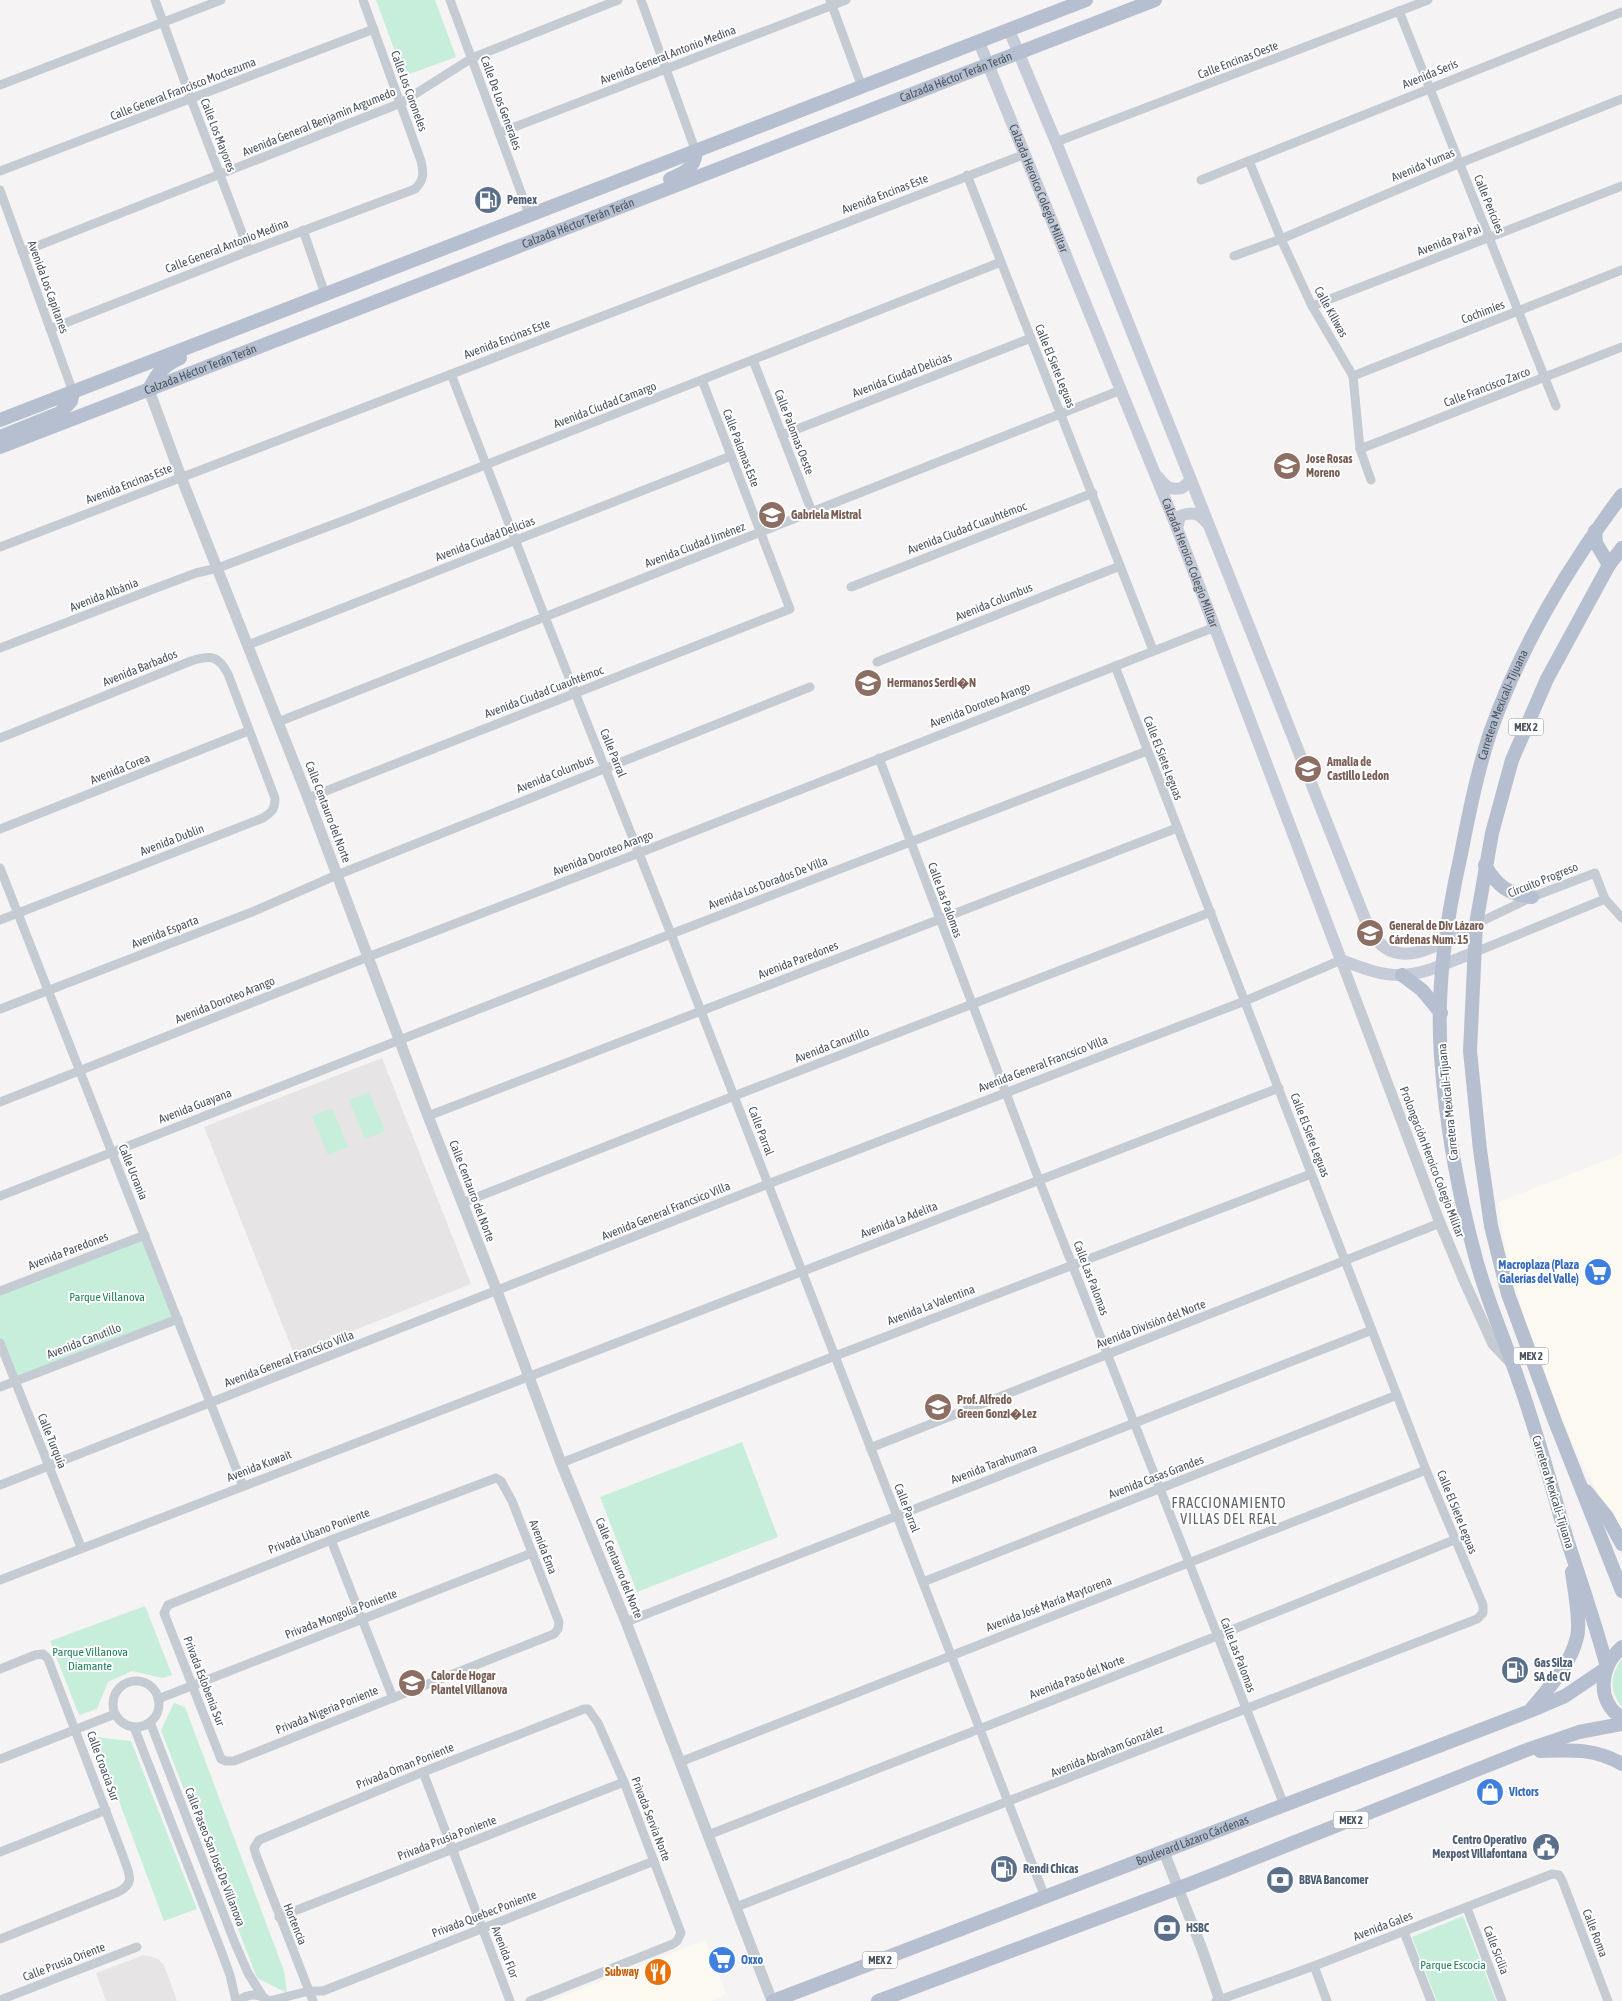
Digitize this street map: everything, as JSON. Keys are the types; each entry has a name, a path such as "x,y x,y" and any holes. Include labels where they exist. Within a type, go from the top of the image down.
{"main road":[{"name":"Calzada Héctor Terán Terán","path":"0,420 529,214 696,152 979,42 1069,3 1086,0"},
{"name":"Calzada Héctor Terán Terán","path":"0,447 1155,0"},
{"path":"1009,30 1192,480 1374,938 1390,952 1411,955 1476,924"},
{"name":"Calzada Heroico Colegio Militar","path":"979,42 1023,155 1122,390 1177,528 1341,960"},
{"path":"628,203 639,193 690,168 695,162 696,152"},
{"path":"148,390 155,376 174,360 232,337 257,321"},
{"path":"0,437 60,413 72,401 73,392"},
{"path":"1154,473 1164,485 1171,489 1182,488 1192,480"},
{"name":"Carretera Mexicali–Tijuana","path":"1622,496 1594,531 1554,597 1531,638 1506,692 1476,781 1444,940 1441,1013 1442,1066 1453,1152 1476,1262 1490,1305 1520,1383 1568,1543 1590,1605 1606,1668 1603,1685 1605,1696 1610,1707 1622,1718"},
{"path":"1177,528 1180,516 1187,513 1194,513 1202,517 1210,527"},
{"path":"1594,531 1596,543 1609,565"},
{"name":"Carretera Mexicali–Tijuana","path":"1622,548 1609,565 1547,679 1512,760 1492,834 1476,924 1473,952 1470,1051 1480,1150 1491,1226 1508,1294 1554,1419 1622,1590"},
{"path":"1486,865 1499,885 1520,896 1532,897"},
{"path":"1341,960 1386,974 1402,975 1422,972 1473,952"},
{"path":"1402,975 1422,990 1441,1013"},
{"path":"1520,1383 1541,1419 1548,1421 1554,1419"},
{"path":"1579,1483 1607,1516 1622,1544"},
{"name":"MEX 2","path":"1530,1711 1564,1666 1578,1636 1576,1602 1568,1543"},
{"name":"Boulevard Lázaro Cárdenas","path":"773,2001 1530,1711 1564,1696 1606,1668 1612,1656 1622,1647"},
{"name":"MEX 2","path":"878,2001 1178,1888 1524,1751 1579,1732 1622,1724"},
{"path":"1524,1751 1586,1750 1608,1756 1622,1764"}],"street":[{"name":"Calle Los Mayores","path":"155,0 249,250"},
{"path":"0,85 221,0"},
{"name":"Calle Los Coroneles","path":"363,0 401,103 423,170 421,182 414,189"},
{"name":"Calle De Los Generales","path":"450,0 529,214"},
{"name":"Avenida General Benjamín Argumedo","path":"22,252 220,176 401,103 472,58 618,0"},
{"path":"640,0 696,152"},
{"name":"Avenida General Antonio Medina","path":"499,133 831,3 846,0"},
{"name":"Calle Encinas Oeste","path":"1056,142 1428,0"},
{"path":"831,3 862,87"},
{"name":"Calle Pericúes","path":"1399,11 1556,406"},
{"name":"Avenida Seris","path":"1201,180 1430,87 1622,12"},
{"name":"Calle General Francisco Moctezuma","path":"0,171 374,29"},
{"name":"Avenida Yumas","path":"1234,256 1281,239 1622,98"},
{"name":"Avenida Encinas Este","path":"0,547 1023,155"},
{"name":"Calle Kiliwas","path":"1249,161 1281,239 1312,306 1353,376 1360,449 1370,480"},
{"name":"Calle El Siete Leguas","path":"967,175 1093,492 1153,650"},
{"name":"Avenida Pai Pai","path":"1312,306 1622,186"},
{"name":"Calle General Antonio Medina","path":"50,329 249,250 414,189"},
{"name":"Avenida Los Capitanes","path":"0,190 73,392"},
{"path":"303,230 325,294"},
{"name":"Avenida Ciudad Camargo","path":"218,568 486,465 1001,262"},
{"name":"Cochimíes","path":"1353,376 1622,270"},
{"name":"Avenida Ciudad Delicias","path":"782,435 1031,338"},
{"name":"Calle Francisco Zarco","path":"1360,449 1622,347"},
{"name":"Calle Palomas Oeste","path":"753,360 812,512"},
{"name":"Calle Parral","path":"451,374 701,1010 1044,1897"},
{"name":"Calle Palomas Este","path":"702,380 790,609"},
{"name":"Calle Centauro del Norte","path":"148,390 308,798 561,1463 626,1622 773,2001"},
{"name":"Avenida Ciudad Jiménez","path":"278,722 1122,390"},
{"name":"Avenida Ciudad Delicias","path":"248,644 731,456"},
{"name":"Avenida Ciudad Cuauhtémoc","path":"851,588 1093,492"},
{"name":"Avenida Columbus","path":"877,662 1120,566"},
{"name":"Avenida Albánia","path":"0,648 196,573 218,568"},
{"name":"Avenida Ciudad Cuauhtémoc","path":"308,798 790,609"},
{"name":"Avenida Doroteo Arango","path":"0,1102 1215,627"},
{"name":"Avenida Barbados","path":"0,738 191,661 209,657 217,659 225,669 248,731"},
{"name":"Calle El Siete Leguas","path":"1115,666 1426,1470 1484,1613"},
{"name":"Avenida Columbus","path":"337,875 810,687"},
{"name":"Avenida Corea","path":"0,830 248,731"},
{"name":"Avenida Dublin","path":"0,920 263,818 272,812 275,806 275,798 248,731"},
{"name":"Avenida Los Dorados De Villa","path":"400,1040 1147,751"},
{"name":"Calle Las Palomas","path":"879,758 938,919 1039,1180 1135,1422 1245,1709 1284,1804"},
{"name":"Avenida Paredones","path":"428,1116 1177,828"},
{"name":"Calle Ucrania","path":"0,868 243,1486"},
{"name":"Circuito Progreso","path":"1476,924 1532,897 1595,873 1605,899 1622,918"},
{"name":"Avenida Esparta","path":"0,1009 252,912 337,875"},
{"path":"1473,952 1605,899"},
{"name":"Avenida Canutillo","path":"462,1203 1211,912"},
{"name":"Avenida General Francsico Villa","path":"0,1485 768,1184 1245,1001 1341,960"},
{"name":"Prolongación Heroico Colegio Militar","path":"1341,960 1440,1223 1493,1344 1513,1365"},
{"name":"Avenida Guayana","path":"0,1196 400,1040"},
{"name":"Avenida La Adelita","path":"528,1375 1279,1088"},
{"name":"Avenida La Valentina","path":"561,1463 1073,1264 1311,1174"},
{"name":"Avenida División del Norte","path":"870,1448 1440,1223"},
{"name":"Avenida Paredones","path":"0,1291 145,1235"},
{"name":"Avenida Canutillo","path":"0,1387 178,1319"},
{"name":"Avenida Tarahumara","path":"626,1622 1372,1330"},
{"name":"Calle Turquía","path":"0,1343 81,1548"},
{"name":"Avenida Kuwait","path":"0,1580 528,1375"},
{"name":"Avenida Casas Grandes","path":"923,1582 1398,1396"},
{"name":"Avenida José María Maytorena","path":"680,1762 1426,1470"},
{"name":"Avenida Ema","path":"489,1479 496,1478 502,1481 507,1489 559,1622 558,1629 554,1634"},
{"name":"Privada Libano Poniente","path":"164,1613 168,1604 489,1479"},
{"path":"331,1540 393,1698"},
{"name":"Avenida Paso del Norte","path":"708,1835 1217,1636 1454,1540"},
{"name":"Privada Mongolia Poniente","path":"158,1699 532,1553"},
{"name":"Privada Eslobenia Sur","path":"164,1613 221,1759"},
{"name":"Avenida Abraham González","path":"736,1907 1477,1620 1484,1613"},
{"name":"Privada Nigeria Poniente","path":"221,1759 226,1761 234,1760 554,1634"},
{"name":"Calle Croacia Sur","path":"0,1669 35,1655 42,1654 48,1659 106,1810 130,1880 129,1885 118,1892 0,1939"},
{"path":"131,1681 148,1684 156,1693 158,1699 158,1712 150,1722 134,1727 124,1724 115,1714 113,1707 114,1696 121,1686 131,1681"},
{"name":"Privada Servia Norte","path":"530,2001 668,1946 678,1941 681,1932 624,1782 593,1714 588,1709 577,1712"},
{"name":"Privada Oman Poniente","path":"256,1855 254,1848 256,1843 265,1836 577,1712"},
{"path":"0,1758 115,1714"},
{"name":"Calle Paseo San José De Villanova","path":"150,1722 206,1870 248,1973 266,1999"},
{"path":"134,1727 193,1876 230,1976 237,2001"},
{"name":"Avenida Flor","path":"423,1772 510,2001"},
{"name":"Privada Prusia Poniente","path":"279,1917 624,1782"},
{"path":"0,1852 106,1810"},
{"path":"1164,1852 1218,2001"},
{"name":"Hortencia","path":"256,1855 279,1917 314,2001"},
{"name":"Privada Quebec Poniente","path":"237,2001 250,1995 266,1999 309,1991 323,1991 654,1861"},
{"path":"193,1876 206,1870"},
{"name":"Avenida Gales","path":"1218,2001 1404,1932 1552,1874 1559,1875"},
{"name":"Calle Roma","path":"1559,1875 1608,2001"},
{"name":"Calle Sicilia","path":"1467,1908 1502,2001"},
{"path":"1404,1932 1430,2001"},
{"name":"Calle Prusia Oriente","path":"0,2000 137,1947"},
{"path":"1314,1966 1327,2001"},
{"name":"Privada Quebec Poniente","path":"314,2001 323,1991"}],"shaded area":[{"path":"382,1058 471,1284 294,1354 204,1127"},
{"path":"1622,1154 1622,1532 1599,1495 1573,1445 1526,1324 1503,1239 1499,1202"},
{"path":"705,1940 726,1994 712,2001 550,2001"},
{"path":"144,1955 158,1959 164,1965 177,2001 106,2001 96,1973"}],"green space":[{"path":"376,0 435,0 456,57 404,76"},
{"path":"369,1092 385,1131 365,1139 349,1100"},
{"path":"332,1108 348,1147 328,1155 312,1116"},
{"name":"Parque Villanova","path":"144,1236 177,1317 15,1379 0,1341 0,1292"},
{"path":"742,1442 778,1537 637,1592 600,1497"},
{"name":"Parque Villanova Diamante","path":"145,1606 172,1675 162,1678 132,1671 108,1682 97,1709 79,1715 50,1641"},
{"path":"1622,1659 1622,1707 1613,1689 1613,1677"},
{"path":"174,1703 185,1707 284,1971 287,1993 257,1978 161,1730"},
{"path":"95,1737 131,1741 197,1909 164,1921"},
{"name":"Parque Escocia","path":"1463,1916 1496,2001 1437,2001 1412,1937"}],"place":[{"name":"Pemex","path":"488,200"},
{"name":"Jose Rosas Moreno","path":"1287,466"},
{"name":"Gabriela Mistral","path":"772,515"},
{"name":"Hermanos Serdi�N","path":"868,683"},
{"name":"Amalia de Castillo Ledon","path":"1308,769"},
{"name":"General de Div Lázaro Cárdenas Num. 15","path":"1370,933"},
{"name":"Macroplaza (Plaza Galerías del Valle)","path":"1598,1272"},
{"name":"Prof. Alfredo Green Gonzi�Lez","path":"938,1407"},
{"name":"Gas Silza SA de CV","path":"1515,1670"},
{"name":"Calor de Hogar Plantel Villanova","path":"412,1683"},
{"name":"Victors","path":"1490,1792"},
{"name":"Centro Operativo Mexpost Villafontana","path":"1546,1847"},
{"name":"Rendi Chicas","path":"1004,1869"},
{"name":"BBVA Bancomer","path":"1280,1880"},
{"name":"HSBC","path":"1167,1928"},
{"name":"Oxxo","path":"722,1960"},
{"name":"Subway","path":"658,1972"}],"district":[{"name":"FRACCIONAMIENTO VILLAS DEL REAL","path":"1229,1512"}]}
